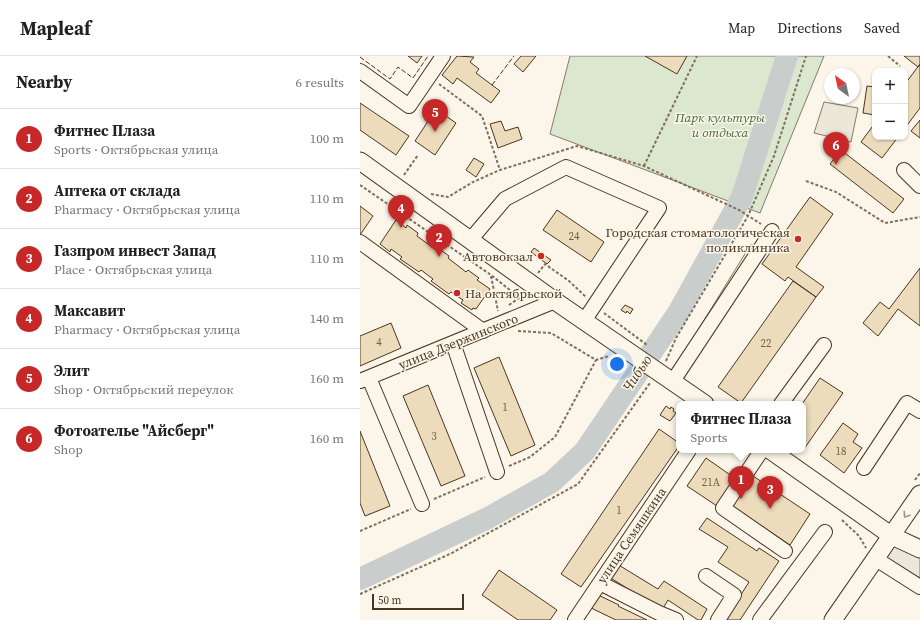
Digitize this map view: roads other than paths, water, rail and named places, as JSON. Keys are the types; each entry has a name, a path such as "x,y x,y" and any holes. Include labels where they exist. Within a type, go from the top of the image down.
{"main road":[{"path":"360,161 471,239 555,301 607,335 701,401"},
{"path":"774,453 892,536 920,549"},
{"path":"833,620 920,494"}],"street":[{"path":"360,71 409,106 443,56"},
{"path":"471,239 505,199 566,167 659,208 584,321"},
{"path":"904,170 920,186"},
{"path":"663,374 772,231"},
{"path":"360,242 482,331"},
{"name":"улица Дзержинского","path":"364,379 555,301"},
{"path":"453,343 497,472"},
{"path":"784,401 824,345"},
{"path":"364,379 422,504"},
{"path":"864,468 907,403 920,411"},
{"name":"улица Семяшкина","path":"582,618 687,453"},
{"path":"760,453 723,508 785,551"},
{"path":"760,620 825,532"},
{"path":"876,558 920,587"},
{"path":"706,576 734,594 718,620"},
{"path":"606,586 676,620"}],"waterway":[{"name":"Чибью","path":"360,579 488,518 552,482 585,451 678,313 742,197 787,56"}],"place":[{"name":"Элит","path":"435,132"},
{"name":"Фотоателье \"Айсберг\"","path":"836,165"},
{"name":"Максавит","path":"401,228"},
{"name":"Городская стоматологическая поликлиника","path":"798,239"},
{"name":"Автовокзал","path":"541,256"},
{"name":"Аптека от склада","path":"439,257"},
{"name":"На октябрьской","path":"457,293"},
{"name":"Фитнес Плаза","path":"741,499"},
{"name":"Газпром инвест Запад","path":"770,509"}],"park label":[{"name":"Парк культуры и отдыха","path":"720,124"}]}
